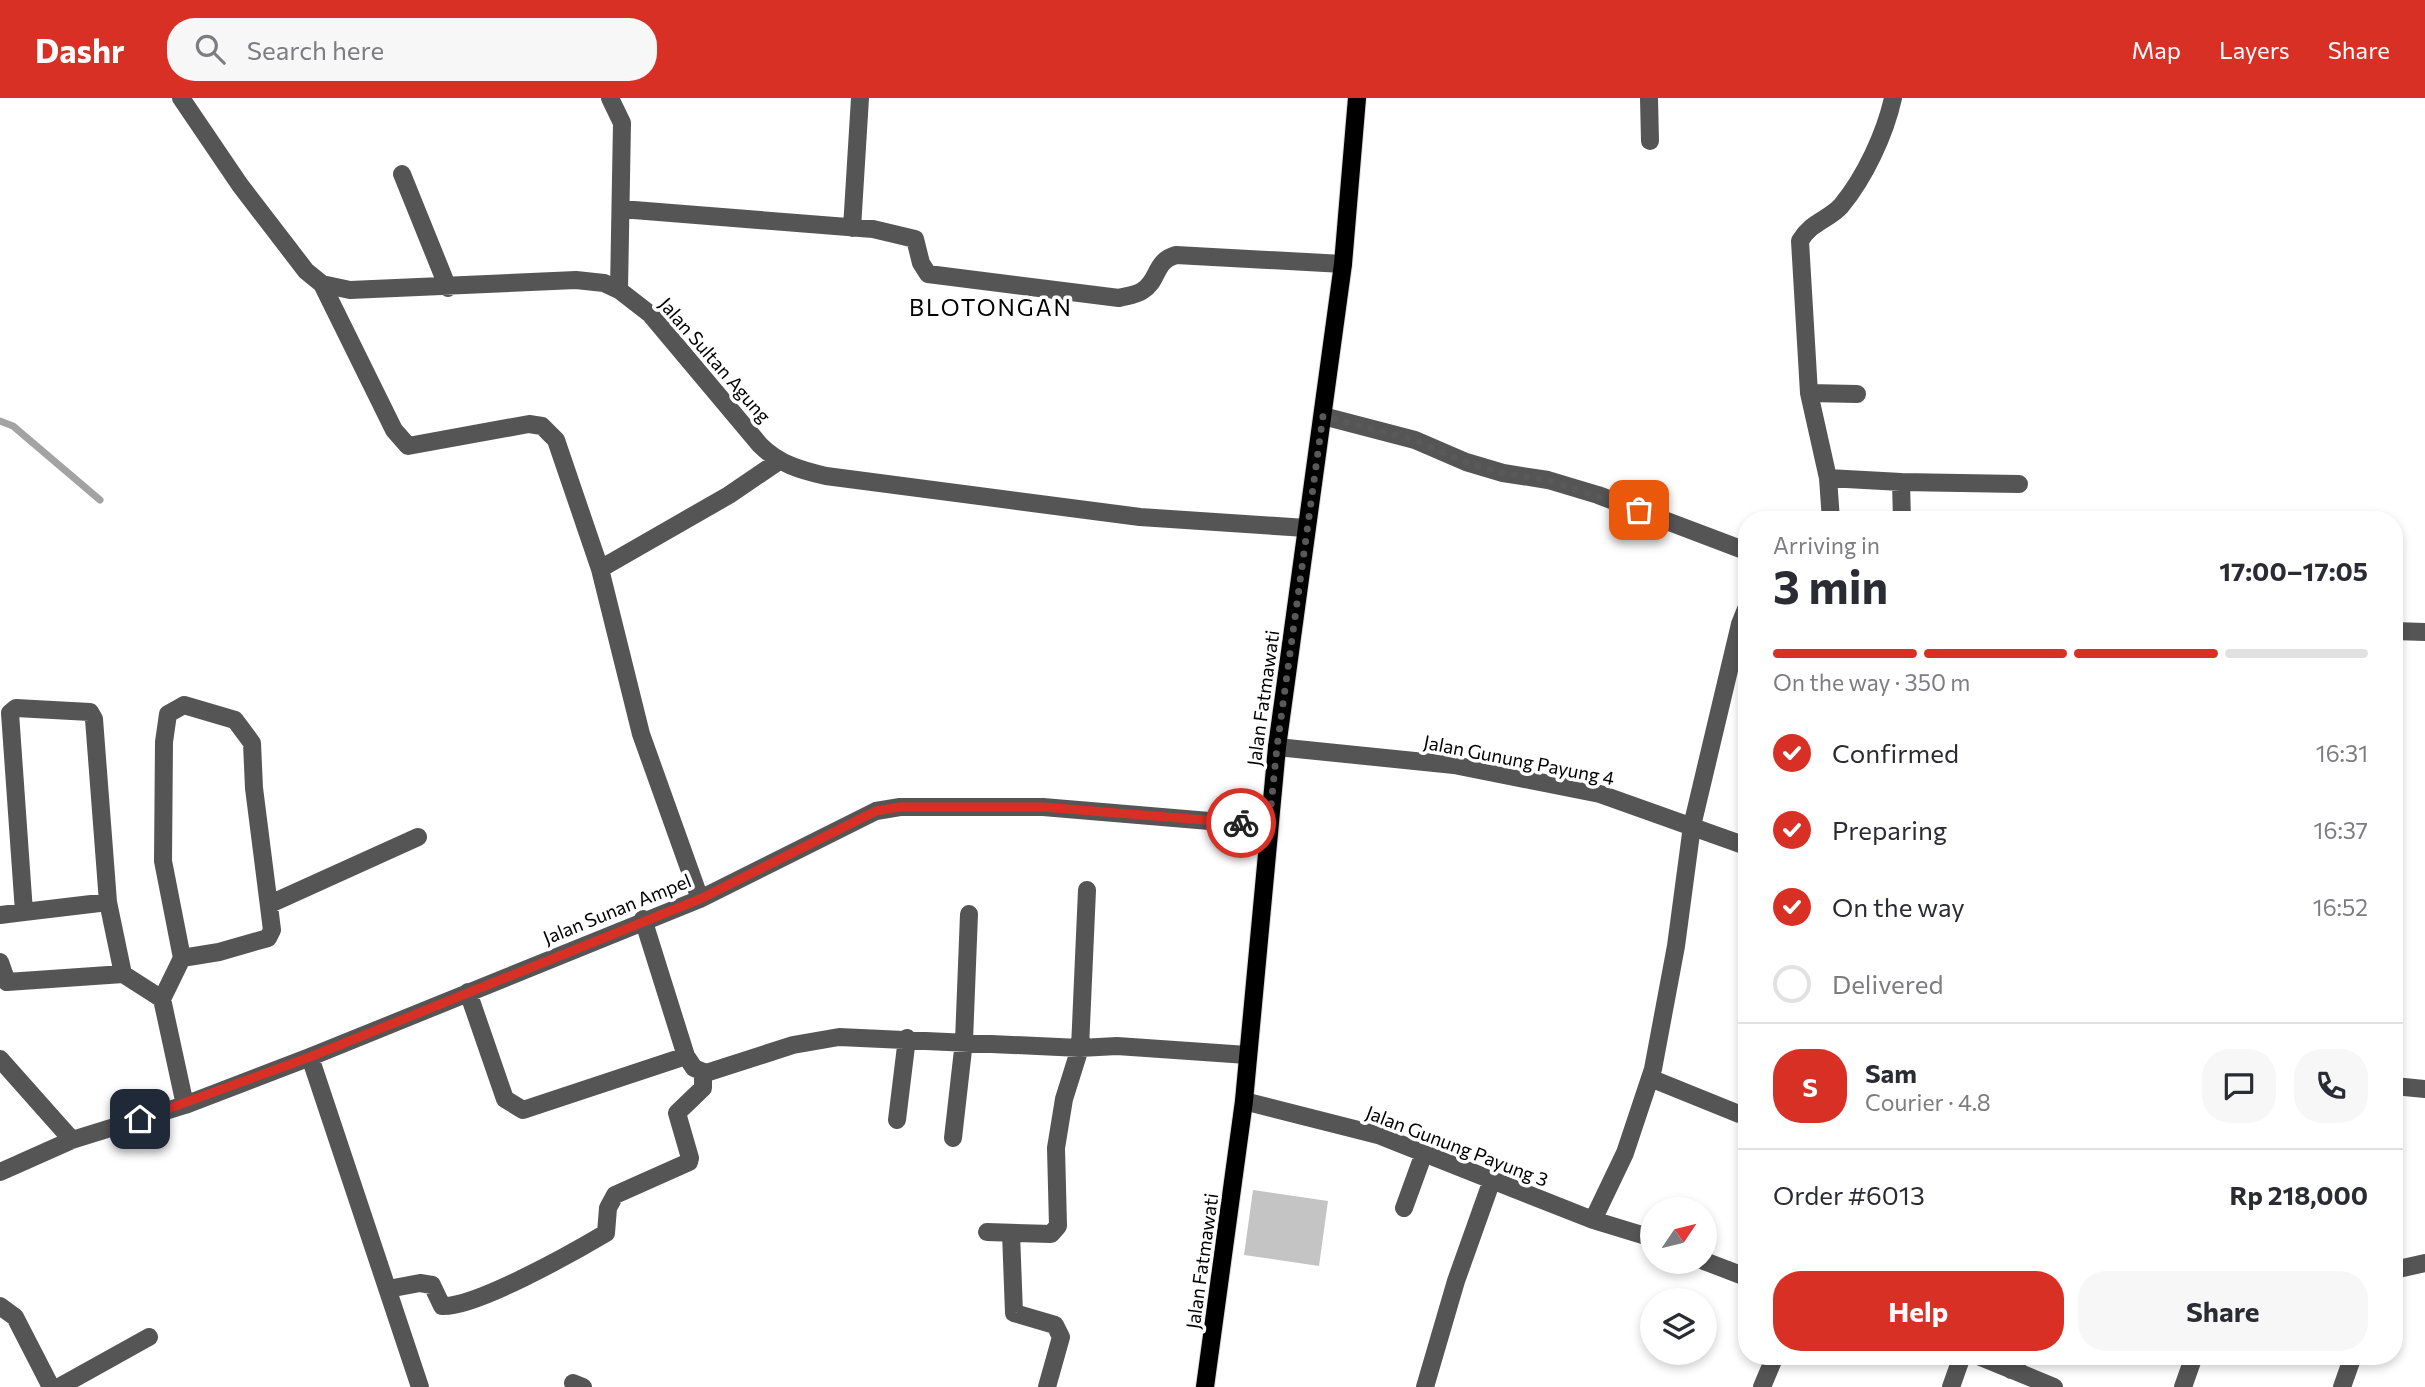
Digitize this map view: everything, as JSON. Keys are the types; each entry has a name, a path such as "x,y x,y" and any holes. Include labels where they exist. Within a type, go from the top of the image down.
{"main road":[{"name":"Jalan Fatmawati","path":"1205,1387 1244,1101 1277,747 1343,264 1357,98"}],"street":[{"path":"181,98 275,232 306,271 322,284 394,430 408,446 529,424 542,426 556,440 600,569 640,734 700,899"},
{"path":"610,98 622,123 619,290"},
{"path":"852,228 860,98"},
{"path":"1649,98 1650,141"},
{"path":"1831,511 1828,478 1809,393 1801,241 1807,230 1839,208 1852,191 1889,118 1893,98"},
{"path":"401,174 449,288"},
{"path":"621,209 895,233 915,239 921,263 929,274 1119,298 1142,291 1154,276 1158,265 1166,258 1176,255 1343,264"},
{"name":"Jalan Sultan Agung","path":"322,284 350,290 449,288 584,280 604,283 619,290 650,314 760,445 779,461 826,476 1140,517 1306,528"},
{"path":"1809,393 1857,394"},
{"path":"1323,416 1415,440 1465,462 1503,473 1548,480 1598,495 1738,548"},
{"path":"600,569 729,495 779,461"},
{"path":"1828,478 2019,484"},
{"path":"1901,482 1902,511"},
{"path":"2403,631 2425,632"},
{"path":"1592,1220 1625,1153 1650,1078 1676,946 1692,826 1738,632"},
{"path":"182,958 268,938 272,930 254,789 252,743 248,734 235,720 191,705 180,706 168,714 163,799 163,861 182,958 162,999 185,1105"},
{"path":"24,912 10,717 16,708 88,711 92,715 108,902 123,974"},
{"name":"Jalan Gunung Payung 4","path":"1277,747 1454,765 1533,780 1600,794 1738,843"},
{"name":"Jalan Sunan Ampel","path":"0,1172 72,1140 185,1105 310,1057 643,919 700,899 811,846 876,811 900,807 1043,807 1269,826"},
{"path":"270,904 418,837"},
{"path":"987,1232 1051,1234 1058,1226 1056,1148 1064,1100 1080,1048 1087,890"},
{"path":"0,915 108,902"},
{"path":"953,1138 964,1041 969,914"},
{"path":"643,919 686,1056 694,1068 703,1073 817,1040 870,1037 1080,1048 1117,1046 1247,1055"},
{"path":"0,962 7,982 123,974 162,999"},
{"path":"468,992 505,1099 516,1108 534,1108 686,1056"},
{"path":"897,1120 907,1038"},
{"path":"310,1057 420,1387"},
{"path":"0,1059 72,1140"},
{"path":"388,1289 420,1283 432,1285 442,1306 454,1306 509,1283 606,1233 608,1208 615,1195 689,1162 677,1114 703,1088 703,1073"},
{"path":"1650,1078 1738,1113"},
{"path":"2403,1087 2425,1089"},
{"name":"Jalan Gunung Payung 3","path":"1244,1101 1378,1135 1592,1220 1640,1234"},
{"path":"1404,1208 1424,1153"},
{"path":"1425,1387 1456,1281 1492,1180"},
{"path":"1011,1233 1016,1308 1055,1325 1061,1337 1047,1387"},
{"path":"2403,1268 2425,1263"},
{"path":"1717,1266 1738,1274"},
{"path":"0,1306 15,1317 51,1387"},
{"path":"59,1387 149,1337"},
{"path":"1762,1387 1771,1365"},
{"path":"1951,1387 1959,1365"},
{"path":"2019,1365 2053,1387"},
{"path":"2183,1387 2191,1365"},
{"path":"2342,1387 2350,1365"}],"building":[{"path":"1253,1190 1328,1201 1319,1266 1244,1255"}],"waterway":[{"path":"0,421 13,426 100,500"}],"way so far":[{"path":"1241,823 1269,826 1277,747 1323,416 1415,440 1465,462 1503,473 1548,480 1639,510"}],"district":[{"name":"BLOTONGAN","path":"991,308"}],"route":[{"path":"140,1119 185,1105 310,1057 643,919 700,899 811,846 876,811 900,807 1043,807 1241,823"}]}
